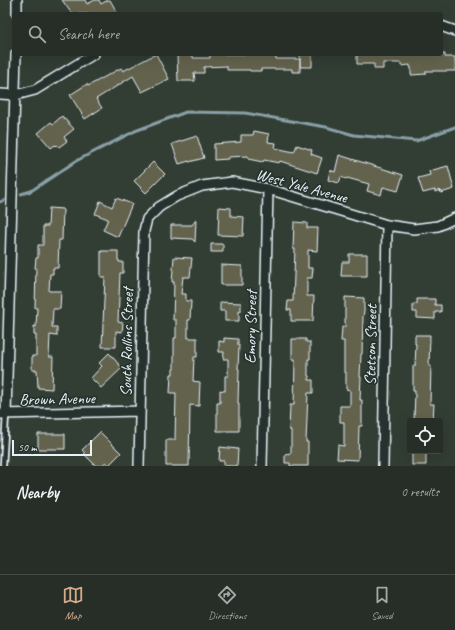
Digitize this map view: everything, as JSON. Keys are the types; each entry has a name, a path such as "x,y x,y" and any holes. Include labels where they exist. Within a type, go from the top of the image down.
{"street":[{"path":"17,0 17,12"},
{"path":"443,27 455,31"},
{"path":"3,414 16,95 16,56"},
{"path":"0,94 16,95 35,90 91,56"},
{"name":"West Yale Avenue","path":"147,219 159,207 177,196 202,186 232,182 268,189 387,225 414,229 438,226 455,218"},
{"name":"Emory Street","path":"262,466 268,189"},
{"name":"South Rollins Street","path":"139,466 144,231 147,219"},
{"name":"Stetson Street","path":"382,466 387,225"},
{"name":"Brown Avenue","path":"3,414 140,411"}],"lane":[{"path":"3,414 3,466"}],"building":[{"path":"62,0 85,0 87,4 95,0 99,0 101,4 110,0 117,12 71,12"},
{"path":"443,54 445,54 445,57 455,57 455,71 426,71 426,74 411,75 410,65 401,66 401,63 383,63 383,69 374,69 374,64 357,64 357,56 443,56"},
{"path":"152,56 157,56 169,79 142,92 133,76 96,99 102,108 85,119 70,95 87,84 88,86 121,68 123,71"},
{"path":"177,56 210,58 210,56 276,56 276,59 300,59 300,72 292,72 292,69 261,69 261,71 250,71 227,70 227,66 204,67 204,73 194,73 195,81 178,81"},
{"path":"300,56 312,56 312,67 300,67"},
{"path":"62,116 74,129 64,137 67,141 59,147 55,145 51,148 38,133 51,122 53,124"},
{"path":"254,131 269,134 268,142 276,143 275,148 294,152 297,145 312,150 311,154 322,158 317,173 280,161 279,163 264,160 263,162 248,159 248,156 228,157 228,159 214,160 214,144 241,142 241,135 253,135"},
{"path":"197,136 204,158 179,164 172,144"},
{"path":"339,155 403,175 398,191 383,187 381,195 367,191 369,184 341,177 339,183 328,180 330,170 335,172"},
{"path":"153,162 165,174 146,193 134,181"},
{"path":"448,166 454,189 441,193 440,190 435,192 435,190 423,193 418,178 430,175 429,171"},
{"path":"116,198 132,204 118,237 103,230 108,219 95,214 100,201 112,207"},
{"path":"219,207 231,208 231,216 244,217 243,236 218,235"},
{"path":"49,208 63,209 62,240 59,240 58,268 53,268 53,274 50,274 49,291 61,291 60,309 53,309 52,327 57,327 57,336 50,335 49,357 53,357 52,389 38,388 37,370 32,370 32,356 36,356 36,335 34,335 34,326 36,327 37,308 35,308 36,258 38,258 38,245 43,245 43,226 48,226"},
{"path":"196,220 195,242 192,239 171,238 171,225 192,225"},
{"path":"294,222 307,223 307,228 318,228 317,251 308,250 308,268 313,268 312,278 307,278 307,296 314,296 313,321 291,321 291,310 287,310 288,301 293,301 295,249 293,249"},
{"path":"211,244 223,244 223,252 211,252"},
{"path":"101,251 118,251 118,260 119,262 123,262 123,273 120,273 118,322 123,323 122,332 116,331 116,347 102,347 105,277 101,277"},
{"path":"349,254 367,254 367,276 341,276 342,262 349,262"},
{"path":"174,257 192,258 190,277 183,277 181,294 186,294 186,301 191,301 190,320 188,320 188,338 197,338 197,357 194,357 193,381 200,382 199,406 190,405 189,466 166,466 166,440 175,440 176,393 170,393 171,374 173,374 174,369 174,338 176,338 176,320 173,320 174,282 172,282"},
{"path":"221,265 242,266 242,285 221,285"},
{"path":"345,297 364,298 360,377 362,426 359,426 358,460 337,459 338,445 344,446 344,422 340,422 340,406 350,406 350,390 346,389 346,372 344,372 344,341 341,341 342,327 345,327"},
{"path":"417,299 435,299 435,305 441,305 441,312 435,312 435,319 417,318 417,312 413,312 413,304 417,304"},
{"path":"220,302 241,303 239,321 225,321 225,311 220,311"},
{"path":"415,335 430,335 430,404 434,404 433,418 414,418 415,391 413,391 413,366 415,366"},
{"path":"224,338 238,339 239,345 239,431 217,431 217,403 220,403 220,390 225,391 225,376 228,376 228,359 223,359 224,352 219,352 219,341 224,342"},
{"path":"292,339 306,339 306,342 310,342 308,376 309,380 313,380 313,393 308,393 306,442 308,442 308,466 290,466 290,463 285,463 285,454 291,453 291,430 289,430 290,405 294,405 295,359 292,359"},
{"path":"109,353 122,368 101,388 91,378 102,366 99,363"},
{"path":"100,432 121,453 109,465 106,462 101,466 96,466 82,450"},
{"path":"38,434 65,434 65,449 38,449"},
{"path":"220,447 238,449 237,466 224,466 224,461 219,461"},
{"path":"412,454 426,454 426,465 412,465"}],"waterway":[{"path":"21,194 31,191 76,161 135,131 186,112 245,113 326,127 354,135 416,141 455,127"},
{"path":"0,202 4,200"}]}
